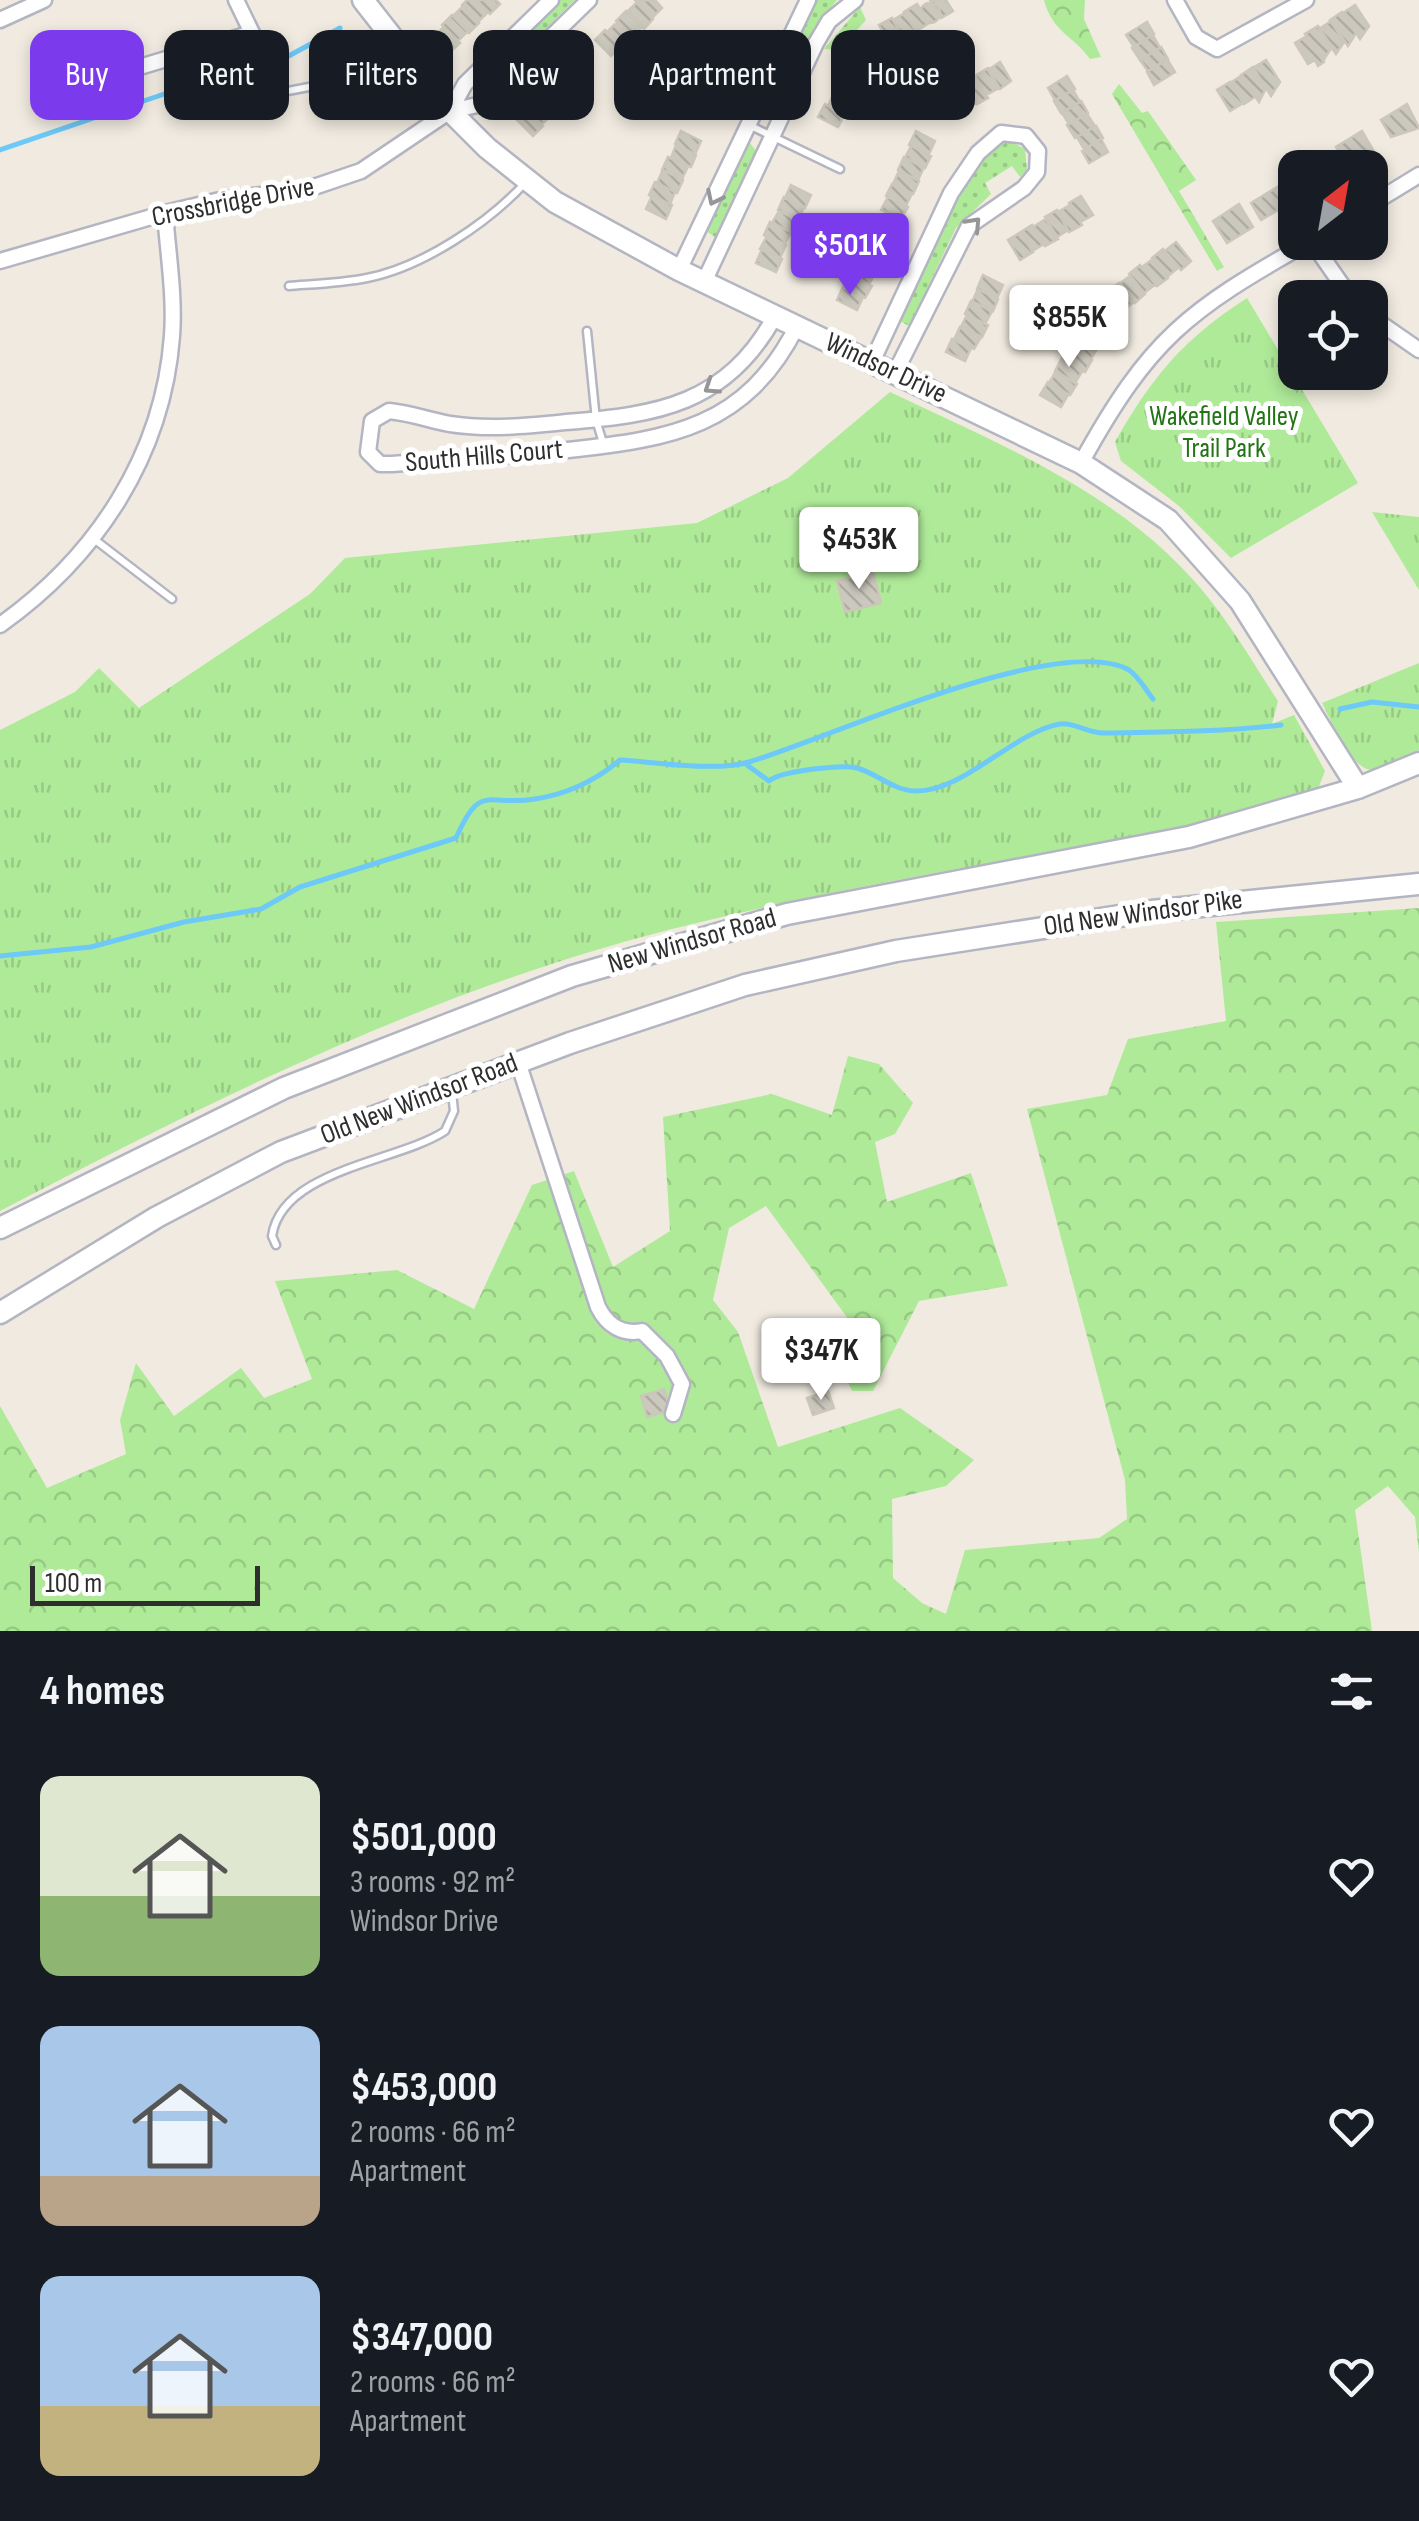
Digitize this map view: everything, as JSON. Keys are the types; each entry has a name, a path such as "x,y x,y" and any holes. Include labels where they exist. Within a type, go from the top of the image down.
{"street":[{"path":"0,20 44,0"},
{"path":"144,66 252,33 236,0"},
{"name":"Windsor Drive","path":"362,0 385,30"},
{"path":"453,106 465,84 551,0"},
{"path":"453,110 482,104 589,0"},
{"path":"679,270 808,0"},
{"path":"704,282 829,22 854,0"},
{"path":"1175,0 1196,37 1218,49 1306,0"},
{"name":"Windsor Drive","path":"453,114 527,181 606,232 1081,462 1168,520 1218,573 1266,639 1358,788"},
{"name":"Crossbridge Drive","path":"0,261 165,213 335,182 410,142 438,120"},
{"path":"873,360 964,171 1000,133 1026,136 1038,152 1038,172 1024,188 978,217 960,239 896,371"},
{"path":"1388,194 1419,175"},
{"path":"0,625 35,600 94,540 142,456 167,376 172,302 165,213"},
{"path":"1081,462 1130,380 1166,335 1216,296 1279,260"},
{"name":"South Hills Court","path":"775,316 760,344 739,367 695,397 640,415 483,427 389,411 372,421 368,452 380,464 392,464 604,446 680,432 726,410 770,372 796,326"},
{"path":"1388,328 1419,350"},
{"name":"New Windsor Road","path":"0,1228 284,1088 572,976 787,914 1189,837 1358,788 1419,763"},
{"name":"Old New Windsor Pike","path":"868,957 1221,901 1419,884"},
{"name":"Old New Windsor Road","path":"0,1312 157,1217 249,1168 518,1062 744,985 868,957"},
{"path":"518,1062 598,1307 612,1325 631,1333 642,1331 666,1356 682,1384 673,1414"}],"lane":[{"path":"748,125 840,170"},
{"path":"289,286 369,278 418,260 505,204 527,181"},
{"path":"587,330 596,420 604,446"},
{"path":"94,540 172,600"},
{"path":"276,1245 272,1236 278,1214 312,1186 445,1131 454,1110 452,1086"}],"green space":[{"path":"560,0 575,0 545,30 530,30"},
{"path":"816,0 837,0 811,35 811,30 802,30"},
{"path":"1044,0 1085,0 1084,19 1101,57 1090,59 1058,27"},
{"path":"860,7 866,20 857,30 840,30"},
{"path":"1119,84 1142,113 1148,111 1196,180 1179,191 1224,267 1217,271 1112,94"},
{"path":"1010,141 1025,149 1027,170 1020,177 1012,166 985,183 991,194 956,228 909,326 900,321 959,193 992,152"},
{"path":"750,143 756,151 715,237 706,231"},
{"name":"Wakefield Valley Trail Park","path":"1247,298 1278,350 1278,390 1302,390 1358,483 1231,558 1179,506 1121,461 1115,442 1171,361 1224,313"},
{"path":"890,392 1065,479 1146,534 1182,567 1222,616 1278,701 1272,724 1294,715 1325,771 1318,789 1172,829 819,896 606,947 516,976 340,1045 168,1125 0,1211 0,730 75,692 99,668 139,708 310,594 345,558 697,523 788,478"},
{"path":"1372,512 1419,517 1419,590"},
{"path":"1419,663 1419,750 1386,767 1366,769 1350,755 1322,703"},
{"path":"1419,908 1419,1553 1415,1517 1388,1486 1355,1510 1372,1631 0,1631 0,1406 47,1488 126,1454 120,1420 136,1363 174,1416 241,1368 264,1398 312,1379 275,1281 397,1270 474,1309 532,1185 574,1171 613,1267 670,1231 663,1117 772,1094 832,1115 848,1056 879,1064 913,1103 895,1134 875,1142 887,1202 971,1173 1008,1286 919,1301 873,1391 852,1391 836,1357 854,1327 766,1206 729,1228 713,1300 738,1332 778,1447 900,1408 974,1460 946,1486 892,1499 893,1578 922,1603 946,1614 965,1550 1099,1538 1127,1519 1125,1480 1027,1109 1107,1095 1128,1039 1226,1021 1216,922"}],"building":[{"path":"467,0 476,0 488,12 478,22 462,5"},
{"path":"476,0 496,0 500,4 490,14"},
{"path":"655,0 662,8 652,18 636,1"},
{"path":"930,0 946,0 953,11 941,18"},
{"path":"637,2 653,19 644,29 627,12"},
{"path":"930,3 940,13 930,23 920,13"},
{"path":"917,4 929,23 915,30 904,12"},
{"path":"1355,5 1369,26 1360,39 1343,13"},
{"path":"463,6 479,23 469,33 453,16"},
{"path":"626,11 642,27 625,30 616,21"},
{"path":"1342,12 1356,33 1348,46 1330,20"},
{"path":"905,13 915,30 899,30 893,20"},
{"path":"452,15 468,31 458,41 453,30 442,25"},
{"path":"892,18 899,30 882,30 879,25"},
{"path":"1331,21 1344,42 1336,54 1319,29"},
{"path":"617,22 625,30 614,30 614,39 607,32"},
{"path":"1147,22 1154,34 1134,47 1126,35"},
{"path":"1318,26 1332,47 1323,61 1305,34"},
{"path":"605,30 614,38 614,53 611,56 595,40"},
{"path":"1153,35 1160,48 1140,60 1132,48"},
{"path":"1307,36 1324,62 1318,66 1315,60 1308,64 1295,43"},
{"path":"1161,47 1168,59 1148,71 1140,60"},
{"path":"1167,59 1175,72 1154,85 1147,72"},
{"path":"1266,60 1280,82 1271,96 1253,68"},
{"path":"1000,62 1011,81 1000,89 988,70"},
{"path":"1253,67 1266,88 1259,102 1241,75"},
{"path":"988,68 999,88 986,95 975,76"},
{"path":"1067,76 1075,89 1055,100 1048,88"},
{"path":"1241,76 1255,97 1244,104 1230,83"},
{"path":"975,79 988,98 977,104 975,101"},
{"path":"1230,82 1243,103 1230,111 1217,90"},
{"path":"1073,90 1080,102 1061,113 1054,101"},
{"path":"1081,101 1088,113 1069,124 1062,113"},
{"path":"825,104 831,107 831,120 842,120 838,127 818,117"},
{"path":"1407,104 1419,128 1391,137 1381,120"},
{"path":"1087,114 1095,126 1075,138 1067,125"},
{"path":"517,120 537,120 543,126 533,136"},
{"path":"1096,126 1103,138 1084,149 1077,137"},
{"path":"681,131 701,141 695,154 675,144"},
{"path":"916,131 935,141 929,154 909,145"},
{"path":"1362,131 1373,150 1338,150 1336,147"},
{"path":"1101,139 1108,152 1089,163 1082,151"},
{"path":"676,145 696,155 691,167 671,158"},
{"path":"911,146 931,156 925,168 905,158"},
{"path":"668,157 688,166 682,179 662,170"},
{"path":"904,157 924,167 918,180 898,170"},
{"path":"663,170 683,180 677,193 657,183"},
{"path":"899,171 919,181 913,194 893,184"},
{"path":"655,182 675,192 670,204 649,195"},
{"path":"892,184 912,193 906,206 886,196"},
{"path":"791,185 811,195 805,208 785,198"},
{"path":"1278,187 1278,210 1261,220 1251,203"},
{"path":"652,196 672,205 666,219 646,209"},
{"path":"1081,196 1093,215 1080,222 1069,203"},
{"path":"784,197 804,207 798,220 778,210"},
{"path":"888,197 908,207 901,219 881,210"},
{"path":"1239,204 1253,227 1227,243 1213,221"},
{"path":"1070,205 1082,225 1069,232 1058,212"},
{"path":"1057,210 1068,230 1057,237 1045,217"},
{"path":"779,211 799,220 793,233 772,223"},
{"path":"1046,219 1058,239 1045,246 1033,227"},
{"path":"770,222 791,232 785,244 764,235"},
{"path":"1032,225 1044,244 1032,251 1021,232"},
{"path":"1021,232 1033,252 1020,260 1008,240"},
{"path":"767,236 786,245 780,258 760,249"},
{"path":"867,236 888,246 881,259 861,249"},
{"path":"1176,242 1191,261 1181,270 1165,251"},
{"path":"762,249 782,259 776,272 756,263"},
{"path":"1163,249 1179,267 1167,277 1152,258"},
{"path":"863,250 883,260 876,273 856,263"},
{"path":"1153,259 1168,278 1157,286 1142,267"},
{"path":"855,262 875,272 869,285 849,275"},
{"path":"1140,265 1156,284 1144,293 1129,274"},
{"path":"851,275 872,286 865,298 844,288"},
{"path":"983,275 1003,285 997,298 977,289"},
{"path":"1130,276 1145,294 1135,303 1119,284"},
{"path":"1119,283 1134,302 1122,311 1107,292"},
{"path":"843,287 863,297 857,310 837,300"},
{"path":"978,289 998,299 993,311 972,302"},
{"path":"971,301 992,311 985,324 965,314"},
{"path":"967,315 988,325 982,337 961,327"},
{"path":"1087,324 1108,336 1100,348 1080,336"},
{"path":"960,327 981,337 974,349 954,340"},
{"path":"1077,334 1098,347 1091,359 1070,347"},
{"path":"952,339 971,348 965,361 946,352"},
{"path":"1071,348 1092,360 1085,372 1064,359"},
{"path":"1062,358 1083,370 1075,383 1055,371"},
{"path":"1056,371 1077,384 1070,395 1049,383"},
{"path":"1048,382 1068,395 1061,407 1040,395"},
{"path":"873,572 881,603 845,612 837,581"},
{"path":"664,1389 670,1410 647,1417 641,1396"},
{"path":"828,1391 834,1408 813,1415 807,1398"}],"waterway":[{"path":"0,150 173,91 252,76 340,28"},
{"path":"0,956 91,947 184,922 261,909 300,887 456,838 479,803 559,794 591,780 620,760 736,765 942,693 1051,665 1096,662 1129,670 1153,699"},
{"path":"1340,709 1372,702 1419,707"},
{"path":"747,765 769,781 812,769 857,768 914,791 951,782 1024,738 1060,724 1104,733 1281,725"}]}
